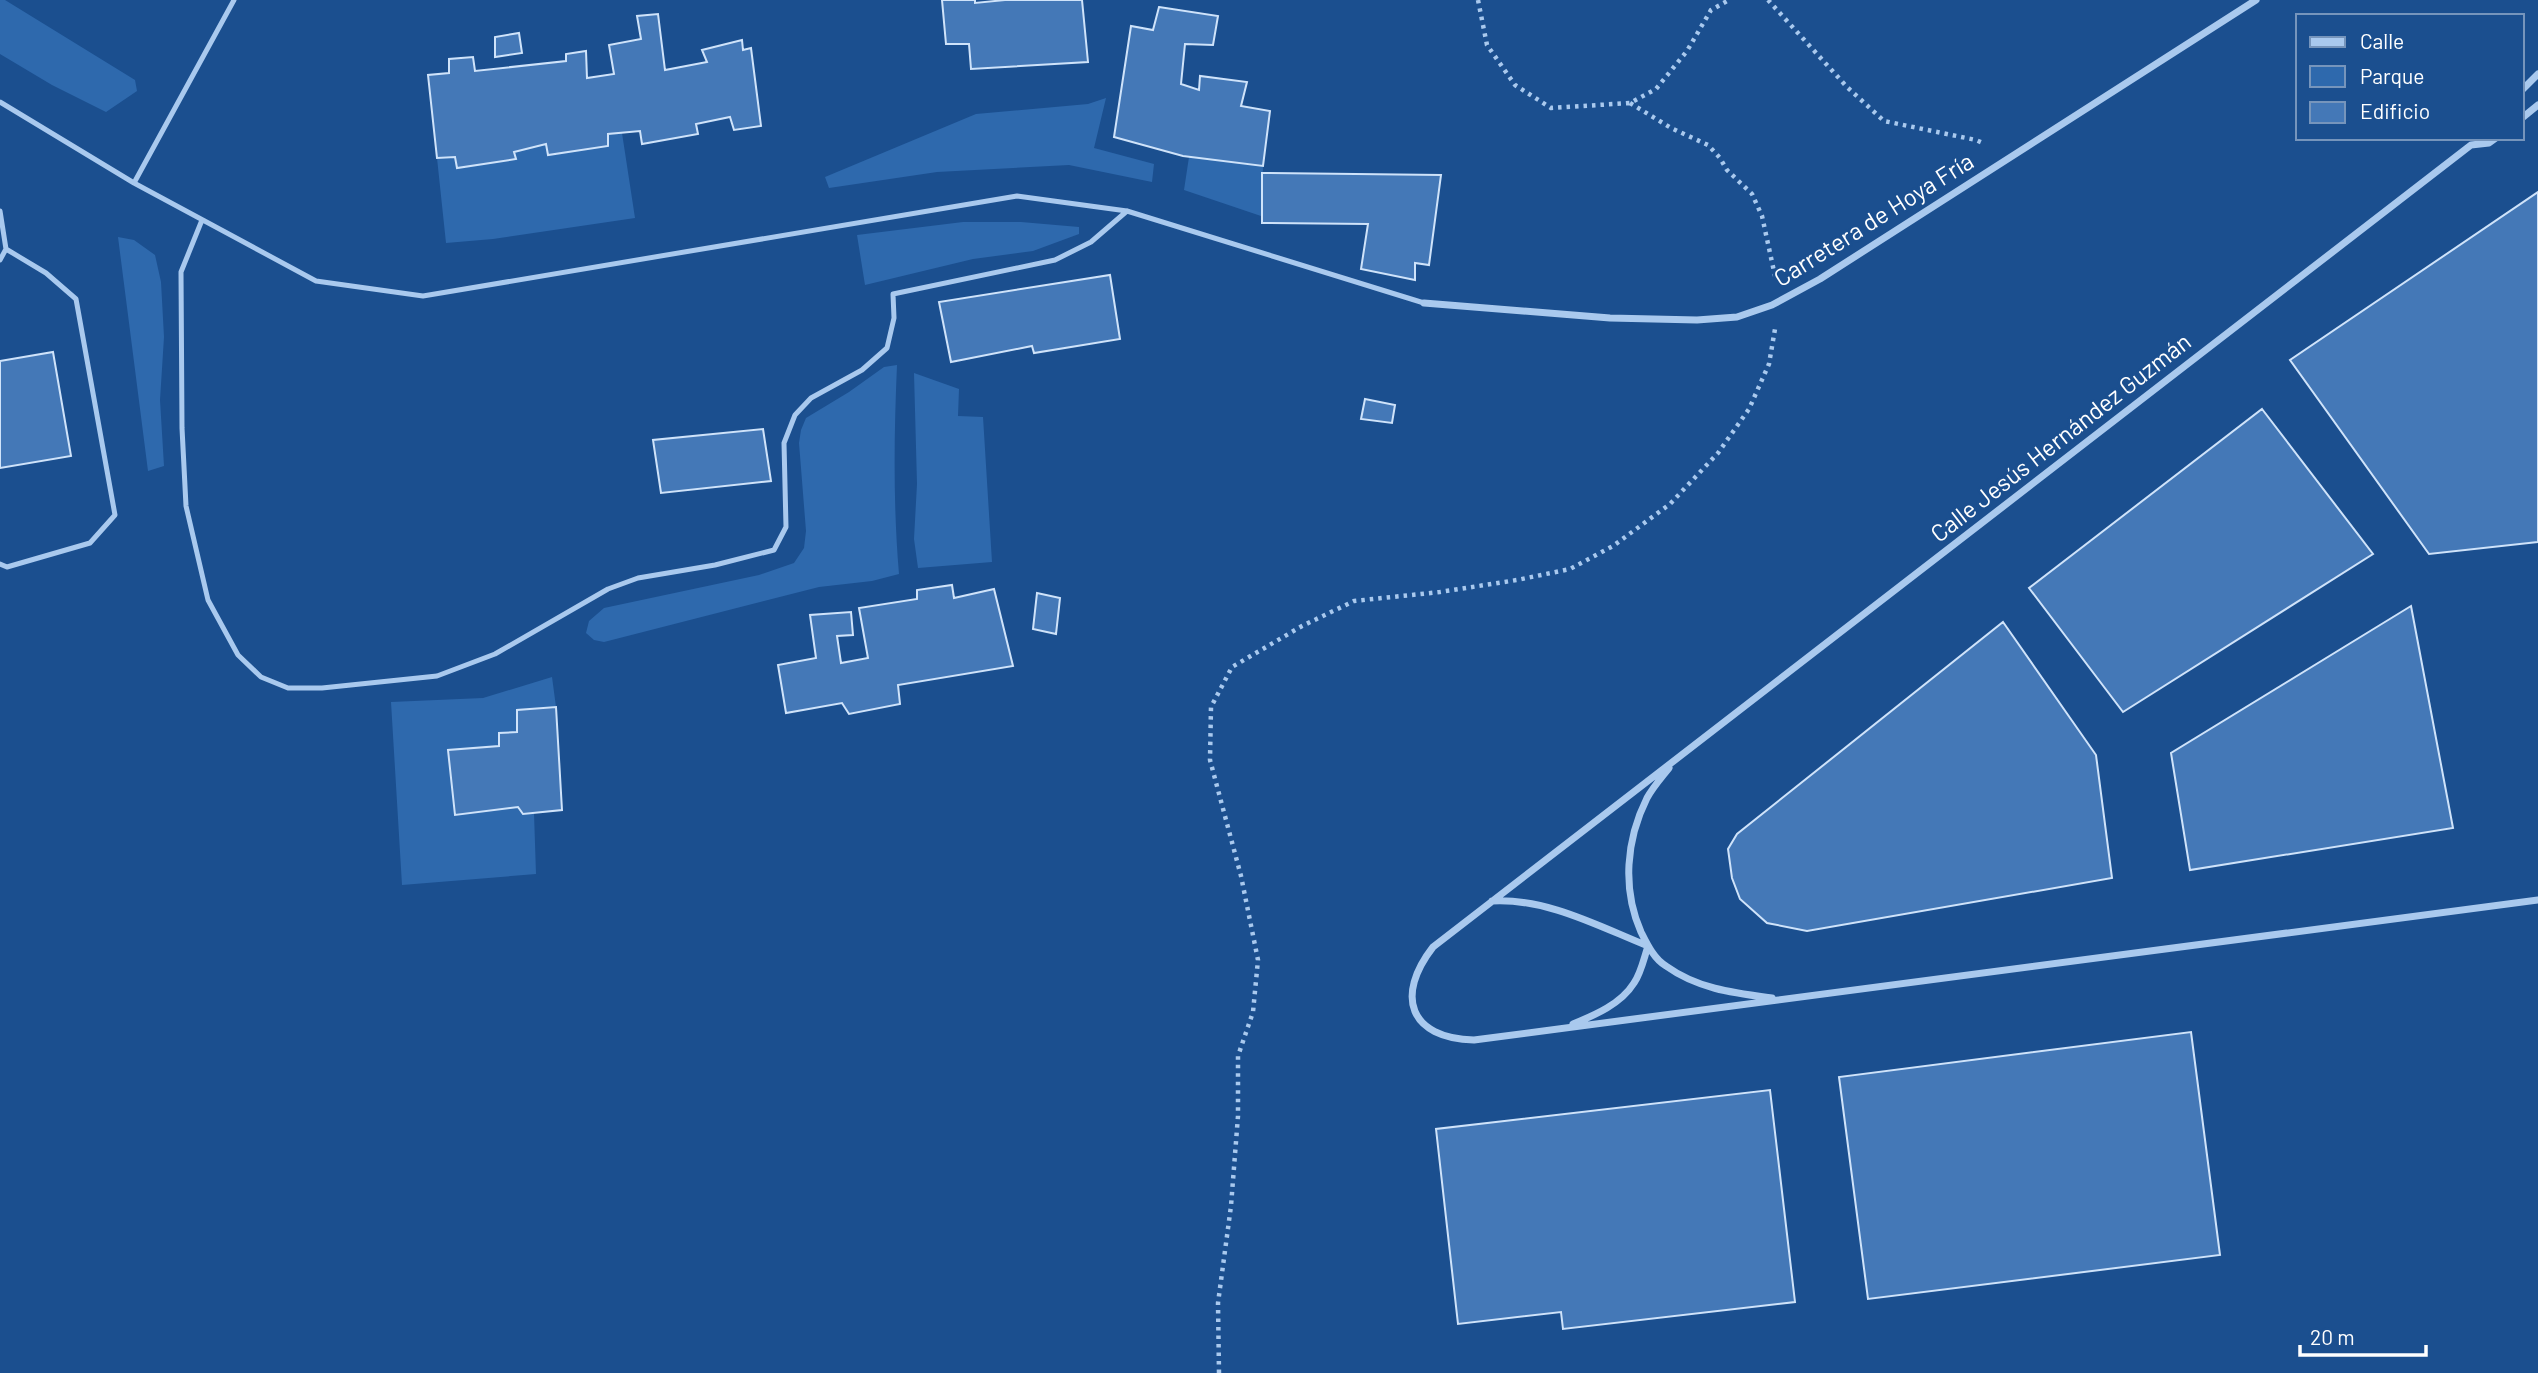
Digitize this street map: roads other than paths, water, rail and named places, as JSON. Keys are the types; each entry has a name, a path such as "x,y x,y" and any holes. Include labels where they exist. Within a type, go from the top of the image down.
{"street":[{"name":"Carretera de Hoya Fría","path":"1424,303 1610,318 1697,320 1737,317 1780,301 1820,279 2256,0"},
{"path":"2524,88 2538,74"},
{"path":"2524,116 2538,105"},
{"name":"Calle Jesús Hernández Guzmán","path":"2493,140 2489,143 2472,142 1433,947 1420,964 1413,981 1411,996 1417,1014 1427,1028 1453,1039 1474,1040 2538,900"},
{"name":"Calle Jesús Hernández Guzmán","path":"1674,760 1648,797 1628,855 1630,892 1637,923 1648,946 1663,965 1696,983 1719,990 1783,999"},
{"name":"Calle Jesús Hernández Guzmán","path":"1492,901 1537,903 1648,946"},
{"name":"Calle Jesús Hernández Guzmán","path":"1562,1028 1609,1007 1626,993 1636,981 1648,946"}],"lane":[{"path":"134,183 234,0"},
{"path":"0,102 134,183 316,281 423,296 1017,196 1127,211 1424,303"},
{"path":"0,211 6,249 0,260"},
{"path":"202,220 181,272 182,428 186,506 208,600 239,655 261,677 288,688 322,688 437,676 495,654 608,589 638,578 715,565 774,550 786,527 784,443 795,415 811,398 862,370 887,348 894,318 893,294 1055,260 1091,242 1127,211"},
{"path":"0,564 7,567 90,542 115,515 76,299 46,272 6,249"}]}
